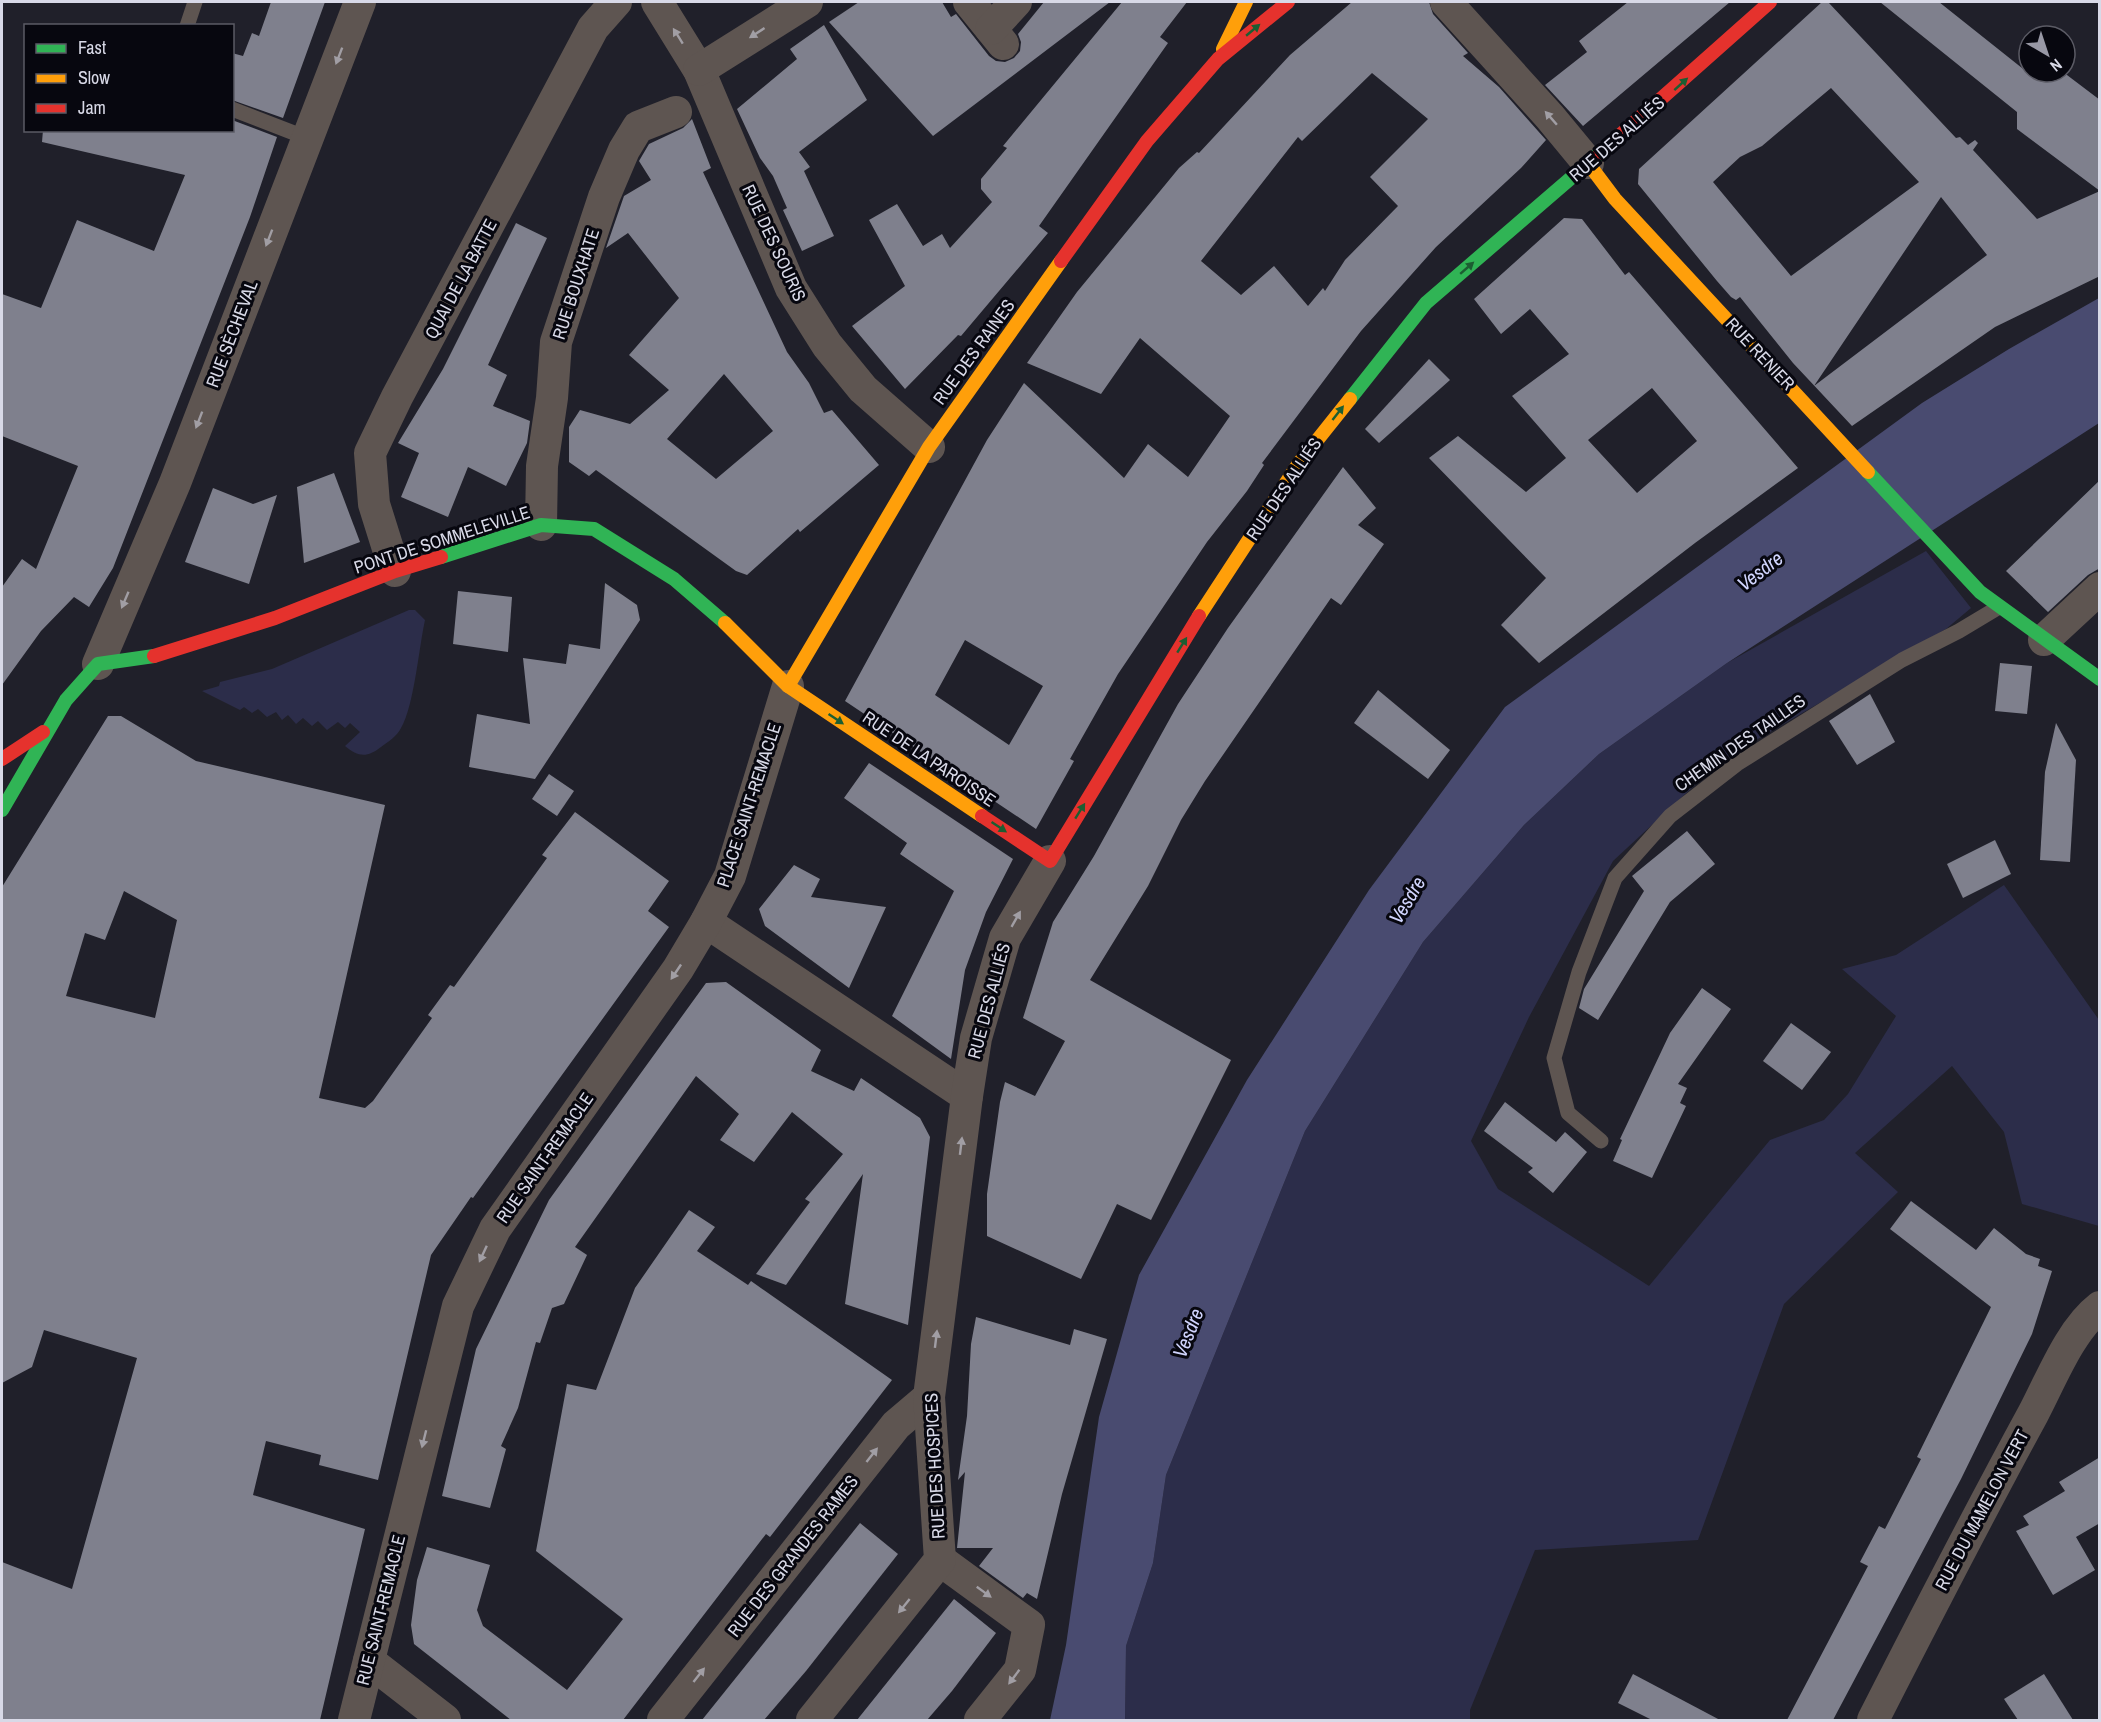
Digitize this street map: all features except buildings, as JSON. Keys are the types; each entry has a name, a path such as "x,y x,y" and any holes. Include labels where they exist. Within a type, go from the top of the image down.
{"street":[{"name":"RUE SÈCHEVAL","path":"98,664 175,483 360,2"},
{"name":"QUAI DE LA BATTE","path":"395,571 374,504 370,453 397,397 593,28 616,2"},
{"name":"RUE DES SOURIS","path":"657,2 699,70 791,288 827,345 863,389 929,447"},
{"path":"699,70 807,2"},
{"path":"969,2 997,37 1016,2"},
{"name":"RUE DES RAINES","path":"1218,59 1246,2"},
{"name":"RUE DES RAINES","path":"788,686 929,447 1147,141 1218,59 1288,2"},
{"name":"RUE RENIER","path":"1446,2 1550,117 1615,199 1840,438 1980,591 2100,680"},
{"name":"RUE DES ALLIÉS","path":"967,1096 976,1038 1005,938 1202,612 1299,463 1426,303 1681,84 1770,2"},
{"name":"RUE BOUXHATE","path":"541,525 542,466 552,398 556,342 567,304 624,150 638,127 676,112"},
{"name":"PONT DE SOMMELEVILLE","path":"98,664 150,657 275,618 395,571 541,525 594,529 674,579 728,626 788,686"},
{"path":"2044,640 2100,588"},
{"path":"2,810 47,729 66,700 98,664"},
{"name":"RUE DE LA PAROISSE","path":"788,686 1050,861"},
{"name":"PLACE SAINT-REMACLE","path":"706,922 730,876 788,686"},
{"path":"2,759 47,729"},
{"path":"706,922 967,1096"},
{"name":"RUE SAINT-REMACLE","path":"354,1720 458,1306 495,1228 678,969 706,922"},
{"name":"RUE DES HOSPICES","path":"812,1720 940,1560 929,1397 967,1096"},
{"name":"RUE DU MAMELON VERT","path":"1873,1720 1973,1524 2059,1365 2084,1321 2100,1307"},
{"name":"RUE DES GRANDES RAMES","path":"663,1720 896,1425 929,1397"},
{"path":"940,1560 1029,1625 1020,1670 980,1720"},
{"path":"369,1660 445,1720"}],"lane":[{"path":"189,24 195,2"},
{"path":"234,110 307,138"},
{"name":"CHEMIN DES TAILLES","path":"1601,1140 1568,1113 1554,1058 1580,972 1615,878 1670,816 1737,764 1902,660 1959,631 1999,607"}],"shaded area":[{"path":"1926,551 1971,608 1946,629 1722,760 1613,861 1529,1017 1471,1141 1498,1189 1649,1286 1770,1140 1824,1120 1848,1094 1896,1016 1842,969 1896,955 2004,885 2099,1020 2099,1226 2022,1204 2004,1132 1952,1066 1855,1153 1898,1192 1784,1304 1698,1540 1535,1550 1470,1710 1470,1720 1125,1720 1126,1646 1153,1563 1166,1475 1305,1131 1423,942 1524,825 1599,754 1727,663"},
{"path":"409,610 415,610 425,620 416,676 406,718 397,734 371,753 358,754 345,746 360,732 350,723 345,728 338,722 327,730 318,721 312,726 303,718 296,724 288,715 282,720 276,712 267,717 258,709 252,713 244,707 240,710 202,691 219,686 220,682 272,669"}],"water":[{"name":"Vesdre","path":"2099,298 2099,423 1727,663 1599,754 1524,825 1423,942 1305,1131 1166,1475 1153,1563 1126,1646 1125,1720 1050,1720 1066,1645 1099,1417 1139,1275 1247,1080 1369,890 1505,707 1922,403 2009,349"}],"traffic: fast":[{"path":"1350,399 1426,303 1600,153"},
{"path":"1868,472 1980,592 2100,679"},
{"path":"441,557 541,525 594,529 674,579 725,623"},
{"path":"2,810 66,700 98,664 154,656"}],"traffic: slow":[{"path":"1223,49 1246,2"},
{"path":"1588,163 1615,199 1868,472"},
{"path":"788,686 929,447 1061,261"},
{"path":"1199,616 1299,463 1350,399"},
{"path":"725,623 788,686 982,816"}],"traffic: jam":[{"path":"1061,261 1147,141 1218,59 1288,2"},
{"path":"1600,153 1770,2"},
{"path":"154,656 275,618 395,571 441,557"},
{"path":"982,816 1050,861 1199,616"},
{"path":"2,759 43,732"}]}
